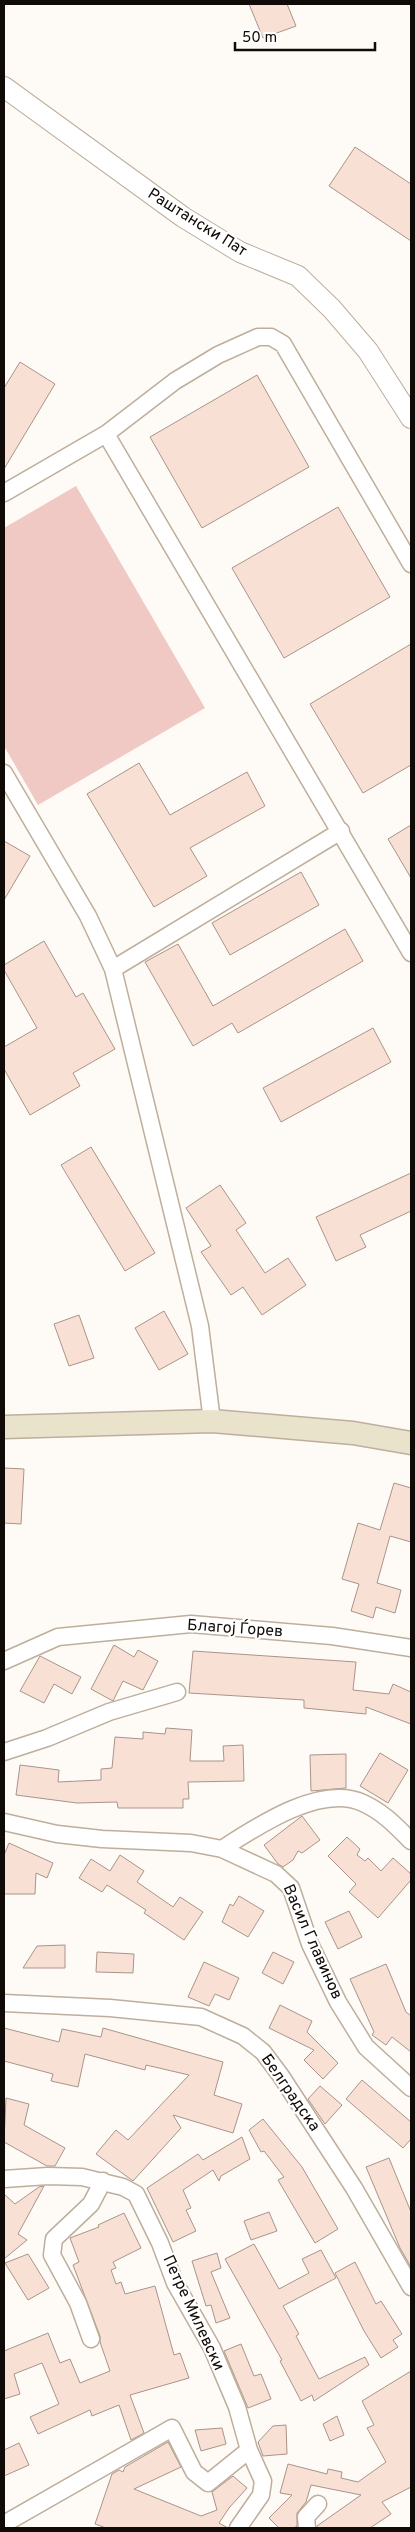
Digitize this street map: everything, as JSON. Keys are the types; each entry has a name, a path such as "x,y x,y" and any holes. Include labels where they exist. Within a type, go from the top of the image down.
{"main road":[{"path":"4,1427 212,1421 353,1433 411,1443"}],"street":[{"name":"Раштански Пат","path":"4,87 183,216 240,252 298,276 332,309 368,352 411,418"},
{"path":"4,493 106,434 175,381 211,360 258,337 271,337 283,344 411,564"},
{"path":"106,434 411,953"},
{"path":"4,773 88,916 113,969 200,1326 212,1421"},
{"path":"113,969 340,831"},
{"name":"Благој Ѓорев","path":"4,1662 58,1637 191,1624 332,1636 411,1648"},
{"path":"4,1752 47,1738 109,1712 177,1692"},
{"path":"222,1849 268,1820 294,1808 341,1798 362,1802 386,1815 411,1841"},
{"name":"Васил Главинов","path":"4,1822 57,1834 102,1839 192,1843 222,1849 276,1874 286,1881 294,1895 310,1944 338,2002 366,2047 411,2088"},
{"name":"Белградска","path":"4,2003 110,2008 201,2017 243,2036 263,2052 281,2076 354,2188 411,2287"},
{"name":"Петре Милевски","path":"4,2179 70,2176 103,2181 123,2187 136,2194 175,2282 212,2348 237,2407 249,2450 263,2481 263,2489 238,2528"},
{"path":"92,2339 78,2302 52,2255 54,2239 92,2204 103,2181"},
{"path":"4,2524 172,2428 194,2472 208,2483 249,2450"},
{"path":"307,2528 306,2517 318,2504"}],"shaded area":[{"path":"76,486 205,708 38,805 4,746 4,528"}],"building":[{"path":"249,4 287,4 296,26 263,38"},
{"path":"355,147 411,184 411,241 329,186"},
{"path":"20,362 55,384 4,469 4,388"},
{"path":"257,375 309,467 202,528 150,437"},
{"path":"338,507 390,597 284,658 232,568"},
{"path":"411,644 411,765 363,793 310,704"},
{"path":"139,763 170,815 247,772 265,806 190,848 207,876 154,907 87,794"},
{"path":"411,825 411,878 388,839"},
{"path":"4,841 30,856 4,900"},
{"path":"301,872 319,905 230,955 212,923"},
{"path":"345,929 363,961 238,1033 232,1023 193,1046 145,962 178,944 213,1006"},
{"path":"44,941 76,997 83,993 115,1049 73,1073 80,1086 30,1115 4,1069 4,1047 37,1028 4,970 4,965"},
{"path":"373,1028 391,1062 281,1122 263,1088"},
{"path":"91,1147 155,1253 125,1271 61,1165"},
{"path":"411,1173 411,1211 360,1235 366,1247 336,1261 316,1217"},
{"path":"220,1185 246,1223 236,1230 265,1273 288,1258 306,1285 262,1315 243,1287 231,1295 201,1252 211,1246 186,1208"},
{"path":"164,1311 188,1354 159,1370 135,1328"},
{"path":"79,1315 94,1358 69,1366 54,1324"},
{"path":"4,1468 24,1469 21,1524 4,1523"},
{"path":"394,1483 411,1488 411,1542 390,1536 377,1583 401,1590 395,1613 376,1607 373,1618 351,1611 359,1584 342,1579 358,1523 380,1530"},
{"path":"114,1645 134,1657 138,1650 158,1661 143,1690 123,1681 113,1701 91,1689"},
{"path":"193,1651 356,1662 353,1690 389,1694 393,1684 411,1692 411,1724 366,1707 366,1714 304,1708 304,1700 189,1693"},
{"path":"40,1656 81,1677 72,1694 54,1684 44,1703 20,1691"},
{"path":"166,1728 192,1730 190,1761 224,1761 223,1746 243,1745 244,1781 188,1782 189,1799 183,1799 183,1808 118,1808 117,1802 77,1803 16,1795 20,1765 59,1770 58,1782 101,1780 101,1769 112,1768 115,1737 143,1739 143,1732 165,1734"},
{"path":"380,1753 408,1770 388,1803 360,1786"},
{"path":"346,1754 346,1788 311,1791 310,1755"},
{"path":"302,1816 320,1840 302,1853 298,1851 293,1860 283,1867 278,1864 264,1845"},
{"path":"347,1837 360,1849 357,1855 365,1861 368,1858 381,1871 393,1858 411,1874 411,1880 378,1918 349,1892 356,1884 328,1856"},
{"path":"9,1843 53,1863 47,1878 36,1873 35,1894 4,1894 4,1855"},
{"path":"120,1855 144,1871 137,1882 173,1907 180,1897 203,1912 184,1940 144,1913 146,1910 107,1885 102,1892 79,1878 91,1859 110,1871"},
{"path":"239,1896 264,1911 248,1937 222,1922 230,1904 233,1906"},
{"path":"349,1911 362,1937 338,1949 325,1922"},
{"path":"65,1945 65,1968 23,1968 37,1946"},
{"path":"97,1952 134,1954 133,1973 96,1972"},
{"path":"273,1952 294,1962 283,1984 262,1973"},
{"path":"204,1962 239,1978 229,2000 215,1994 209,2006 188,1997"},
{"path":"386,1964 406,2012 411,2016 411,2052 392,2037 386,2045 372,2035 374,2032 350,1979"},
{"path":"280,2005 312,2021 307,2032 338,2063 323,2079 304,2060 314,2050 269,2028"},
{"path":"4,2028 59,2042 62,2029 101,2037 103,2028 223,2062 214,2095 242,2104 233,2133 173,2115 181,2128 133,2181 96,2154 116,2130 128,2140 189,2075 146,2065 145,2070 85,2054 78,2087 51,2081 53,2074 4,2061"},
{"path":"362,2080 411,2122 411,2139 403,2148 346,2099"},
{"path":"320,2086 342,2105 325,2124 308,2099"},
{"path":"6,2098 29,2104 24,2125 65,2148 55,2166 47,2166 4,2142"},
{"path":"263,2119 302,2167 338,2229 315,2243 278,2180 284,2177 264,2151 261,2152 249,2130"},
{"path":"242,2137 250,2159 221,2176 219,2181 213,2170 183,2190 191,2208 186,2210 196,2231 173,2242 147,2188 198,2154 203,2160"},
{"path":"389,2158 411,2212 411,2267 400,2248 366,2167"},
{"path":"44,2186 18,2234 27,2240 4,2259 4,2194 15,2204 39,2187"},
{"path":"269,2212 277,2231 251,2240 244,2221"},
{"path":"124,2213 141,2248 113,2262 116,2268 111,2270 116,2284 121,2282 125,2294 155,2286 174,2355 180,2353 189,2378 130,2395 144,2433 131,2440 119,2405 92,2416 90,2410 38,2434 30,2417 59,2404 42,2363 14,2374 20,2394 4,2399 4,2351 48,2333 60,2363 70,2359 80,2383 110,2371 100,2342 100,2336 73,2265 79,2262 70,2238 99,2227 98,2225"},
{"path":"254,2244 279,2289 309,2273 302,2259 321,2250 336,2278 283,2306 299,2334 296,2336 319,2379 365,2357 369,2365 314,2401 312,2395 301,2401 280,2361 282,2360 225,2259"},
{"path":"217,2253 221,2268 211,2272 230,2318 216,2323 211,2305 206,2306 192,2261"},
{"path":"28,2254 49,2288 28,2300 5,2263"},
{"path":"355,2262 376,2304 381,2301 402,2334 393,2340 398,2347 381,2358 364,2331 335,2273"},
{"path":"241,2344 254,2376 261,2374 271,2399 248,2408 224,2351"},
{"path":"411,2371 411,2487 382,2502 391,2514 370,2528 317,2528 317,2526 361,2495 311,2485 306,2502 297,2513 297,2526 294,2528 279,2528 269,2518 292,2495 280,2493 288,2464 327,2474 328,2469 342,2472 341,2478 358,2482 386,2462 367,2428 374,2425 362,2401"},
{"path":"337,2416 344,2435 330,2441 323,2424"},
{"path":"286,2425 287,2454 263,2456 258,2442 273,2426"},
{"path":"222,2428 226,2444 201,2451 195,2430"},
{"path":"168,2442 181,2467 134,2489 201,2516 217,2510 212,2492 233,2476 247,2488 229,2508 219,2523 228,2528 106,2528 95,2524 112,2474 119,2470 123,2472 125,2467"},
{"path":"19,2443 29,2465 4,2476 4,2450"}]}
